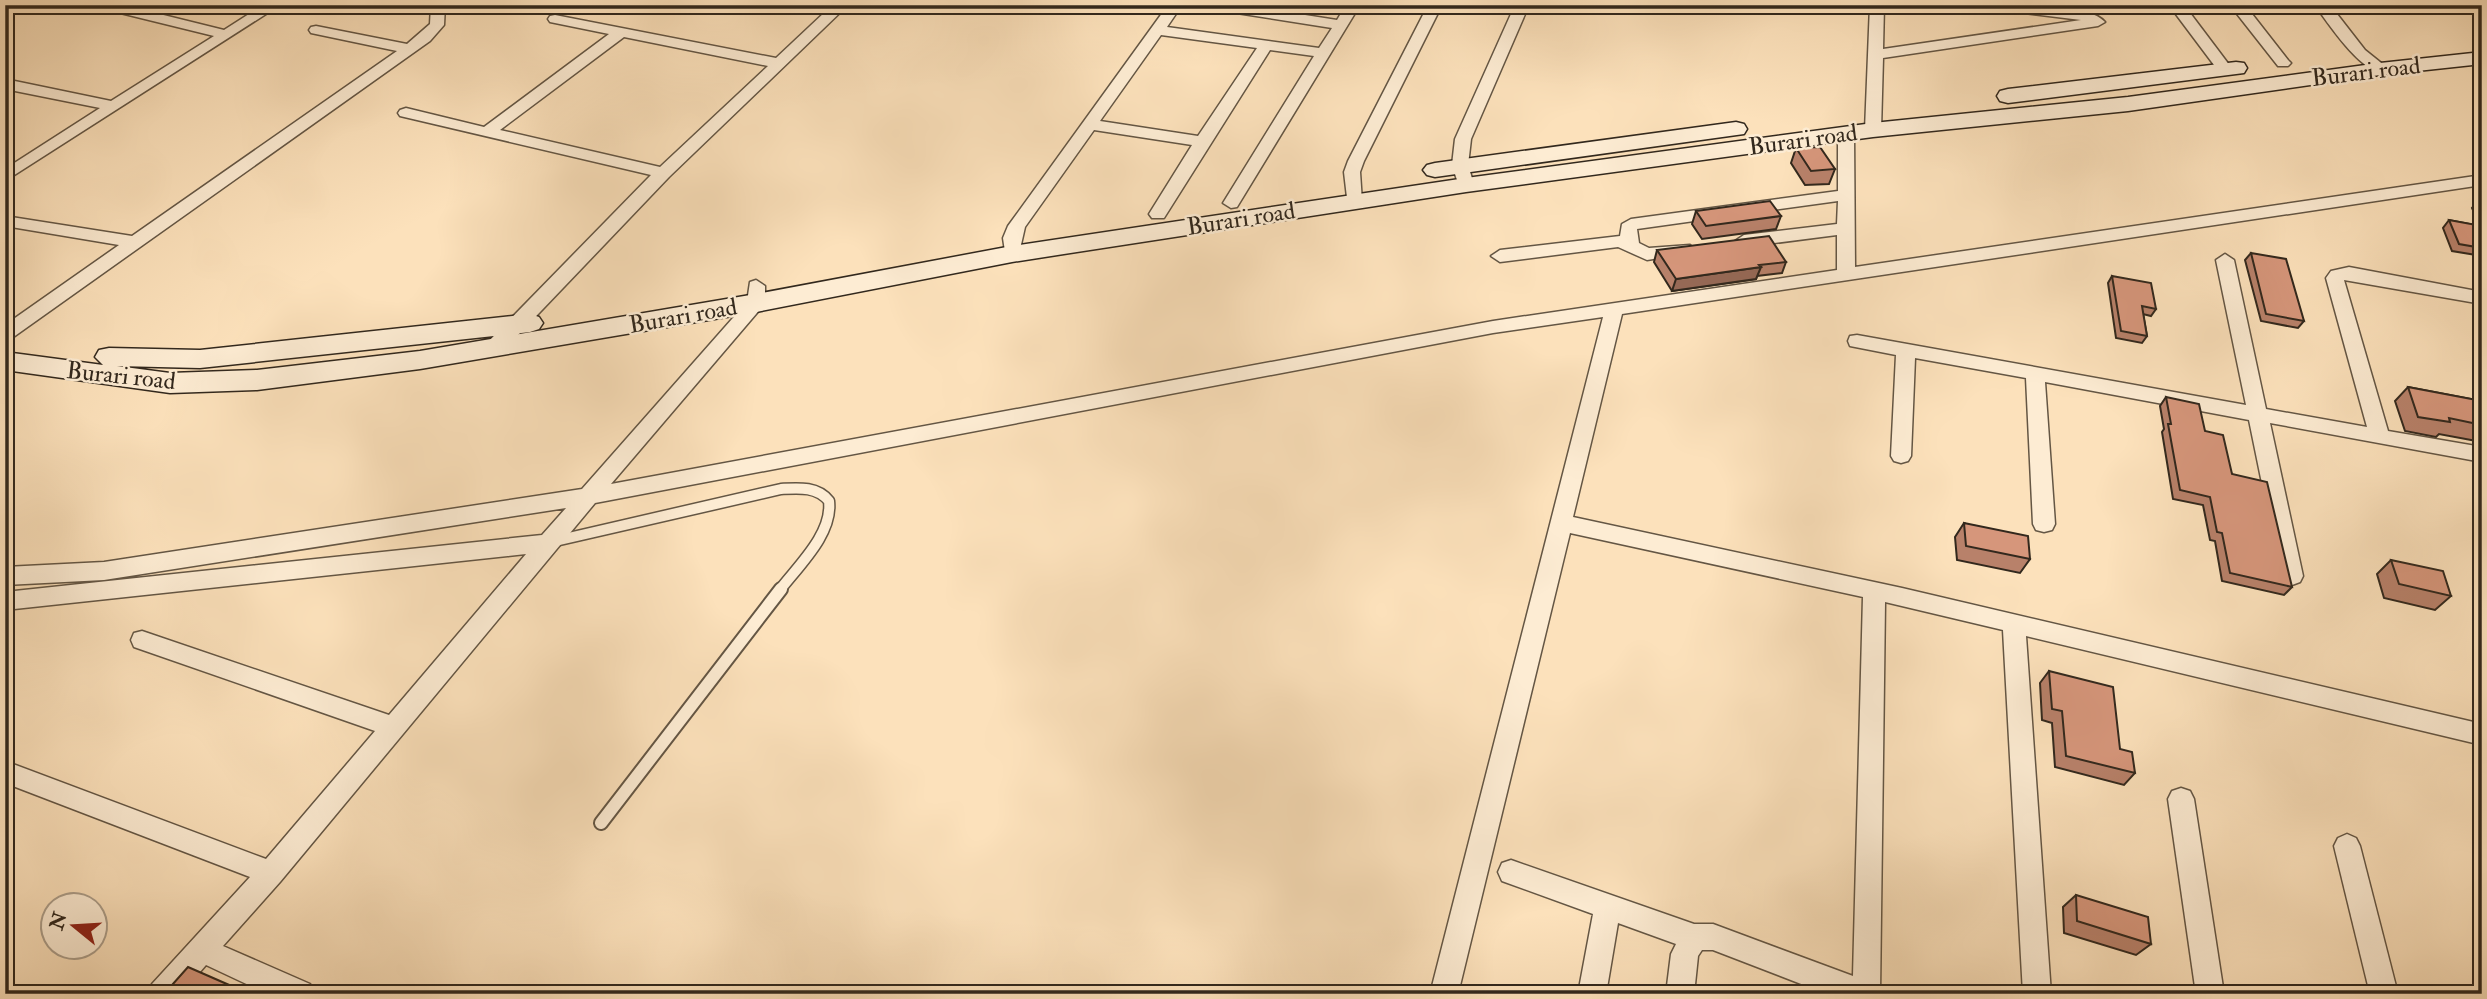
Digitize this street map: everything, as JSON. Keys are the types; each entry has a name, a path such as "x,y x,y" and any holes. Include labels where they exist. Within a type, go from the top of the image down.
{"main road":[{"name":"Burari road","path":"1012,246 1463,175 1872,121 2225,70 2482,40"},
{"name":"Burari road","path":"1463,175 1846,134 1872,121 2128,104 2380,69 2482,58"},
{"name":"Burari road","path":"5,361 170,383 216,383 270,378 493,349 1158,215 1231,203 1353,193"},
{"name":"Burari road","path":"5,341 124,359 200,359 514,326 756,294"}],"street":[{"path":"105,5 226,35"},
{"path":"5,176 274,5"},
{"path":"5,334 410,49 436,28 438,5"},
{"path":"811,5 839,8"},
{"path":"1012,246 1089,124 1175,5"},
{"path":"1211,5 1341,25"},
{"path":"1231,203 1353,5"},
{"path":"1463,175 1463,139 1522,5"},
{"path":"1872,121 1877,5"},
{"path":"1875,55 2098,22 2091,17 1993,5"},
{"path":"2176,5 2225,70"},
{"path":"2237,5 2283,63"},
{"path":"2322,5 2360,53 2380,69"},
{"path":"493,349 663,173 839,8"},
{"path":"1353,193 1352,172 1356,161 1432,11"},
{"path":"555,19 778,63"},
{"path":"316,30 410,49"},
{"path":"1158,30 1324,53"},
{"path":"486,133 621,32"},
{"path":"1158,215 1266,45"},
{"path":"5,83 112,106"},
{"path":"406,113 663,173"},
{"path":"1089,124 1202,142"},
{"path":"1846,134 1846,273"},
{"path":"5,161 22,165"},
{"path":"5,576 104,571 584,503 1115,396 1493,327 2482,180"},
{"path":"1630,244 1628,229 1631,224 1846,195"},
{"path":"5,221 135,242"},
{"path":"1726,243 1846,228"},
{"path":"1500,256 1615,242 1630,244 1647,254 1700,247"},
{"path":"2225,260 2292,576"},
{"path":"2379,434 2335,278 2337,275 2349,273 2482,298"},
{"path":"162,994 271,873 584,503 756,294"},
{"path":"1444,994 1563,523 1614,308"},
{"path":"1857,341 2379,434 2482,455"},
{"path":"1901,456 1906,350"},
{"path":"2035,372 2044,524"},
{"path":"1563,523 1874,591 2482,735"},
{"path":"5,601 553,537"},
{"path":"1511,872 1694,937 1713,937 1865,994 1874,591"},
{"path":"2014,624 2037,994"},
{"path":"142,640 394,727"},
{"path":"5,772 271,873"},
{"path":"2181,799 2210,994"},
{"path":"2347,846 2384,994"},
{"path":"1592,994 1607,908"},
{"path":"1680,994 1685,954 1694,937"},
{"path":"202,950 300,994"}],"lane":[{"path":"553,537 781,489 811,488 824,493 830,502 831,515 812,548 601,823"}],"building":[{"path":"1820,147 1835,169 1811,171 1796,148"},
{"path":"1770,201 1781,216 1706,226 1696,211"},
{"path":"2449,220 2482,226 2482,248 2459,244"},
{"path":"1769,236 1786,262 1676,279 1657,250"},
{"path":"2251,253 2286,259 2304,321 2266,314"},
{"path":"2112,276 2151,283 2156,309 2142,306 2147,336 2121,331"},
{"path":"2408,387 2482,401 2482,425 2449,418 2450,422 2418,417"},
{"path":"2166,397 2199,404 2205,431 2223,435 2232,474 2267,482 2292,587 2230,573 2222,533 2217,532 2210,497 2180,490"},
{"path":"1964,523 2028,536 2030,559 1966,546"},
{"path":"2391,560 2443,571 2451,596 2399,584"},
{"path":"2049,671 2113,687 2120,749 2132,752 2135,773 2066,756 2062,711 2052,709"},
{"path":"2076,895 2148,917 2151,944 2077,921"},
{"path":"188,967 236,988 231,994 164,994"},
{"path":"1818,988 1838,994 1817,994"}]}
